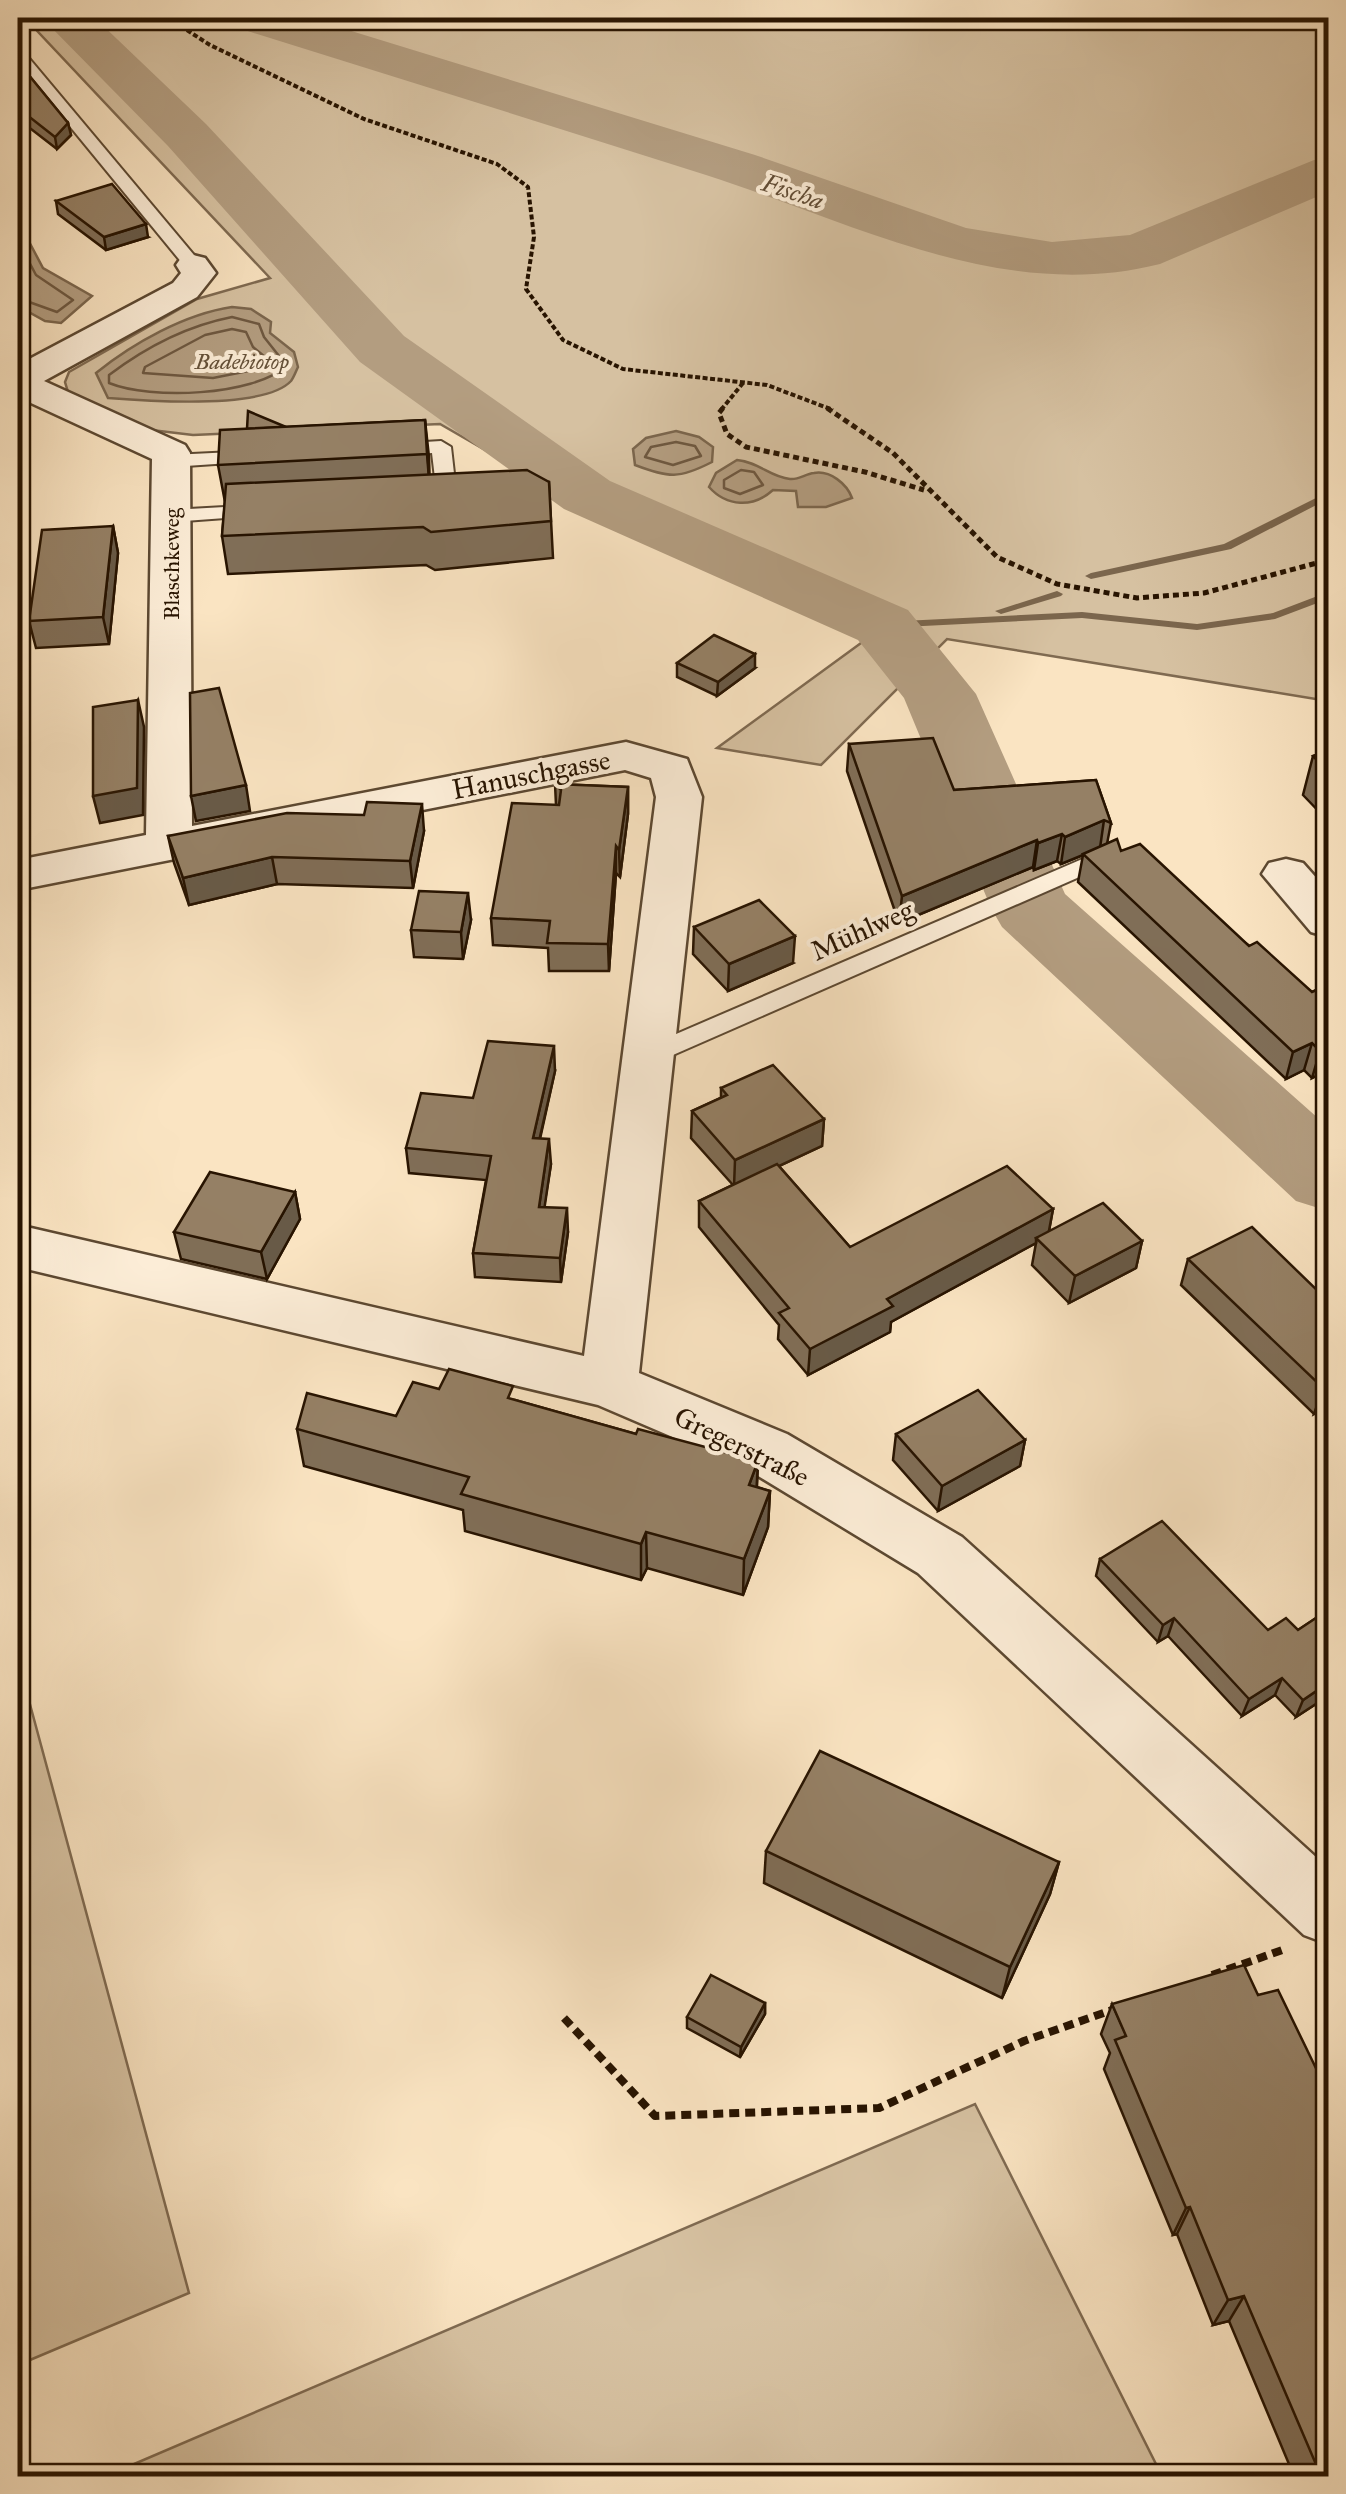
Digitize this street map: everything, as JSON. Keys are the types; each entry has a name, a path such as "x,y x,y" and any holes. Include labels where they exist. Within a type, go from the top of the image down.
{"street":[{"path":"18,382 185,290 199,273 193,265"},
{"path":"18,382 171,453 171,461"},
{"name":"Blaschkeweg","path":"169,843 171,461"},
{"name":"Hanuschgasse","path":"18,875 626,756 671,769 679,797 609,1384"},
{"path":"1286,874 1328,920"},
{"name":"Gregerstraße","path":"18,1246 609,1384 766,1452 940,1555 1311,1929"}],"lane":[{"path":"18,54 193,265"},
{"path":"364,451 440,448 447,500 407,502"},
{"path":"171,461 267,456"},
{"path":"171,516 289,509"},
{"name":"Mühlweg","path":"648,1056 1101,859"}],"path":[{"path":"168,18 210,45 364,119 496,164 528,187 534,238 526,289 563,340 624,369 766,385 838,412 893,453 997,558 1056,584 1137,598 1204,593 1328,560"},
{"path":"744,382 720,412 727,434 746,446 865,472 928,491"},
{"path":"1203,1978 1311,1929"},
{"path":"564,2018 655,2116 879,2108 1024,2042 1131,2004"}],"green space":[{"name":"Badebiotop","path":"25,18 1328,18 1328,701 947,639 821,765 717,748 872,635 558,492 440,424 193,435 143,429 68,392 65,382 69,372 197,299 270,278"},
{"path":"18,1660 189,2293 18,2365"},
{"path":"975,2104 1162,2476 106,2476"}],"water":[{"path":"18,221 43,268 92,296 61,323 45,321 18,306"},
{"path":"232,307 251,309 271,322 270,333 294,352 298,367 291,381 277,390 231,400 108,398 96,373 178,323"},
{"path":"676,431 699,437 713,447 712,462 674,475 635,465 633,449 646,438"},
{"path":"737,460 790,479 826,474 842,483 852,498 826,507 798,507 796,491 773,490 757,500 732,501 709,487 716,473"}],"building":[{"path":"18,62 68,123 55,137 18,108"},
{"path":"112,184 146,224 104,237 56,201"},
{"path":"248,411 286,427 247,429"},
{"path":"425,420 427,454 218,465 220,430"},
{"path":"527,470 549,482 551,521 431,532 423,527 222,536 226,484"},
{"path":"113,526 103,617 29,621 42,530"},
{"path":"714,635 755,654 718,682 677,663"},
{"path":"219,688 246,785 191,796 190,693"},
{"path":"138,700 137,788 93,796 93,707"},
{"path":"933,738 954,790 1096,780 1111,823 1104,820 1065,837 1062,834 1038,843 1037,840 902,896 849,744"},
{"path":"1328,751 1328,772 1313,756"},
{"path":"555,784 628,787 619,850 616,846 608,944 547,943 550,921 491,918 512,803 559,805 561,790"},
{"path":"367,802 422,804 410,861 272,857 183,878 168,836 287,813 364,815"},
{"path":"1117,839 1121,851 1140,844 1249,946 1257,942 1312,992 1328,985 1328,1047 1320,1051 1312,1043 1293,1052 1083,854"},
{"path":"419,891 468,893 461,932 411,930"},
{"path":"759,900 795,936 729,964 694,927"},
{"path":"488,1041 554,1046 533,1138 549,1139 539,1207 567,1208 560,1258 473,1253 491,1156 406,1148 421,1093 473,1098"},
{"path":"773,1065 824,1119 735,1160 692,1111 727,1095 721,1088"},
{"path":"777,1164 850,1247 1007,1166 1053,1209 887,1299 893,1306 810,1349 779,1313 789,1308 699,1201"},
{"path":"210,1172 295,1192 261,1252 174,1232"},
{"path":"1103,1203 1142,1241 1075,1276 1036,1238"},
{"path":"1252,1227 1325,1298 1328,1296 1328,1385 1323,1388 1188,1259"},
{"path":"449,1369 513,1386 508,1398 636,1434 638,1429 758,1461 749,1485 770,1491 744,1559 646,1532 641,1544 461,1494 469,1477 297,1429 307,1393 396,1416 413,1382 439,1389"},
{"path":"978,1390 1025,1440 942,1486 896,1434"},
{"path":"1162,1521 1268,1630 1286,1618 1298,1630 1328,1610 1328,1683 1303,1700 1282,1678 1249,1699 1174,1618 1163,1625 1100,1559"},
{"path":"820,1751 1059,1862 1010,1967 766,1851"},
{"path":"1244,1965 1258,1995 1278,1990 1328,2093 1328,2476 1321,2476 1244,2296 1228,2300 1115,2040 1126,2036 1112,2004"},
{"path":"711,1975 765,2003 741,2047 687,2017"}],"waterway":[{"path":"67,18 187,135 382,349 587,495 883,625 939,694 1031,908 1328,1178"},
{"name":"Fischa","path":"259,18 736,167 956,244 1052,259 1140,252 1314,177 1328,176"},
{"path":"1091,576 1227,547 1328,495"},
{"path":"1001,611 1057,594"},
{"path":"883,625 1082,615 1197,627 1275,616 1328,595"}]}
